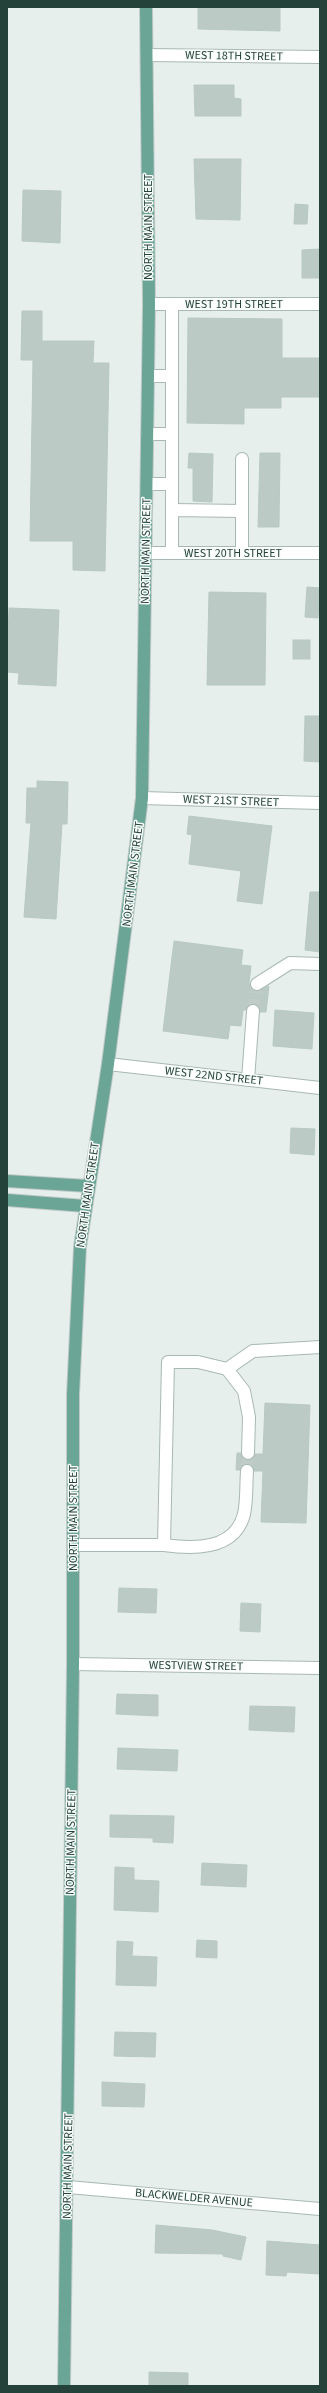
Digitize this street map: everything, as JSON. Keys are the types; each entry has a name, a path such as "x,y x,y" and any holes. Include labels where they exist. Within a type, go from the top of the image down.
{"main road":[{"name":"NORTH MAIN STREET","path":"64,2386 68,2187 73,1664 73,1395 78,1274 85,1206 108,1064 142,798 149,304 148,55 146,7"},
{"path":"7,1181 88,1186"},
{"path":"7,1200 85,1206"}],"street":[{"name":"WEST 18TH STREET","path":"148,55 320,57"},
{"name":"WEST 19TH STREET","path":"149,304 320,304"},
{"path":"172,304 172,553"},
{"path":"148,376 172,376"},
{"path":"147,434 172,434"},
{"path":"242,459 242,553"},
{"path":"147,484 172,484"},
{"path":"172,510 242,511"},
{"name":"WEST 20TH STREET","path":"146,553 320,553"},
{"name":"WEST 21ST STREET","path":"142,798 320,803"},
{"path":"257,984 290,963 320,964"},
{"path":"248,1080 253,1011"},
{"name":"WEST 22ND STREET","path":"108,1064 320,1088"},
{"path":"228,1369 253,1351 320,1348"},
{"path":"164,1545 168,1362 198,1362 228,1369 244,1391 249,1417 248,1453"},
{"path":"73,1545 164,1545 192,1549 214,1545 233,1533 243,1515 247,1471"},
{"name":"WESTVIEW STREET","path":"73,1664 320,1668"},
{"name":"BLACKWELDER AVENUE","path":"68,2187 320,2209"}],"building":[{"path":"198,7 280,7 280,31 198,29"},
{"path":"194,85 234,85 234,98 241,99 241,116 195,116"},
{"path":"194,159 241,159 240,220 196,219"},
{"path":"23,190 61,191 60,243 22,241"},
{"path":"295,204 308,205 307,224 294,224"},
{"path":"320,249 320,278 302,278 302,250"},
{"path":"22,311 42,311 42,341 94,341 93,363 109,363 105,571 73,570 73,541 30,541 33,360 21,360"},
{"path":"188,318 282,319 282,358 320,358 320,397 281,397 281,408 244,408 244,424 187,423"},
{"path":"189,453 213,454 212,502 193,501 193,468 188,468"},
{"path":"260,453 280,453 279,527 258,527"},
{"path":"307,587 320,588 318,618 305,617"},
{"path":"209,592 266,593 265,685 207,685"},
{"path":"9,608 59,610 56,686 18,684 19,673 7,672"},
{"path":"293,640 310,640 310,659 293,659"},
{"path":"305,716 320,716 320,762 304,761"},
{"path":"37,781 68,782 67,824 62,824 56,919 24,917 31,823 26,823 27,788 37,788"},
{"path":"189,816 272,826 262,904 237,901 241,871 189,864 192,835 187,834"},
{"path":"310,892 320,892 320,952 305,950"},
{"path":"174,941 243,950 241,965 251,966 249,983 251,988 258,991 269,986 266,1012 260,1012 257,1005 249,1004 246,1010 243,1010 241,1026 230,1025 228,1039 163,1031"},
{"path":"275,1010 314,1013 312,1049 273,1046"},
{"path":"291,1128 315,1129 314,1155 290,1153"},
{"path":"265,1403 310,1405 306,1523 261,1522 263,1471 254,1471 251,1465 247,1464 241,1467 240,1470 236,1470 237,1453 241,1453 242,1457 247,1460 252,1459 255,1454 263,1454"},
{"path":"119,1588 157,1589 156,1613 118,1612"},
{"path":"241,1603 261,1604 260,1632 240,1631"},
{"path":"117,1694 158,1695 158,1716 116,1714"},
{"path":"250,1706 295,1707 294,1732 249,1730"},
{"path":"118,1748 178,1750 177,1771 117,1769"},
{"path":"110,1815 174,1816 173,1843 153,1842 153,1838 110,1837"},
{"path":"202,1863 247,1865 246,1887 201,1885"},
{"path":"115,1867 134,1868 134,1880 159,1881 158,1912 114,1910"},
{"path":"197,1940 217,1941 217,1958 196,1957"},
{"path":"117,1941 133,1942 132,1956 157,1957 156,1986 116,1985"},
{"path":"115,2032 156,2033 155,2057 114,2056"},
{"path":"102,2082 145,2084 144,2107 102,2106"},
{"path":"156,2225 212,2230 246,2237 241,2260 223,2256 223,2254 155,2253"},
{"path":"267,2241 320,2245 320,2274 287,2272 286,2276 266,2275"},
{"path":"149,2372 188,2373 188,2386 149,2386"}],"tunnel":[{"path":"253,1011 257,984"},
{"path":"247,1471 248,1453"}]}
